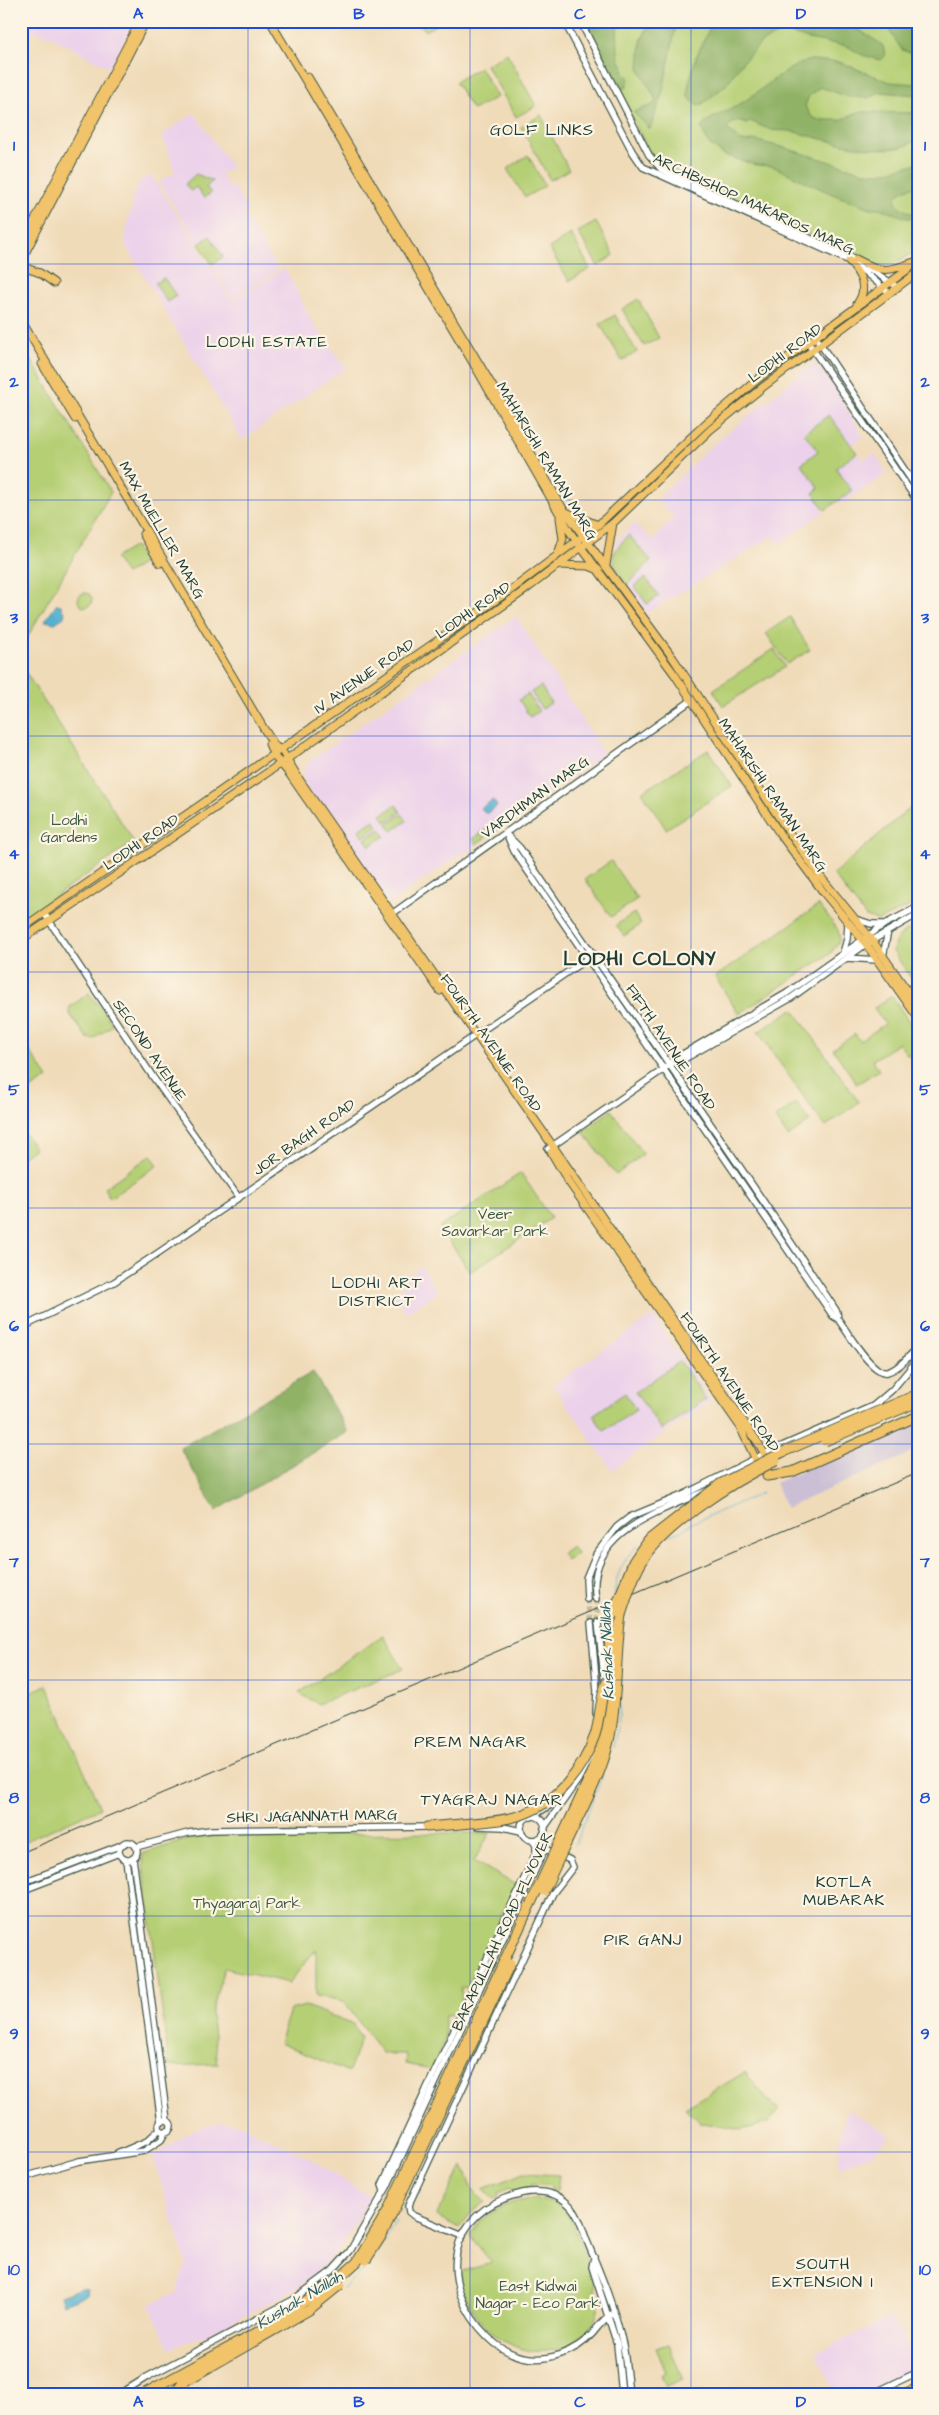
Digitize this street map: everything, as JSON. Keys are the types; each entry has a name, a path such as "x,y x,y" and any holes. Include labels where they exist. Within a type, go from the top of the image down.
{"highway":[{"name":"BARAPULLAH ROAD FLYOVER","path":"143,2394 265,2328 317,2295 348,2271 368,2247 388,2210 587,1781 601,1742 608,1679 611,1619 633,1562 647,1542 720,1484 783,1452 918,1394"},
{"name":"BARAPULLAH ROAD FLYOVER","path":"174,2394 182,2383 309,2310 362,2265 382,2235 598,1774 609,1742 612,1724 616,1649 621,1616 641,1562 656,1543 734,1484 764,1468 918,1402"},
{"path":"767,1476 792,1472 918,1416"},
{"path":"427,1827 496,1821 519,1816 542,1804 561,1789 578,1771 586,1758 595,1733 601,1693 608,1679"},
{"path":"153,2394 180,2374"}],"main road":[{"path":"21,246 140,21"},
{"path":"21,261 146,21"},
{"name":"MAHARISHI RAMAN MARG","path":"270,21 562,513 586,538 673,658 786,828 851,921"},
{"name":"MAHARISHI RAMAN MARG","path":"275,21 448,310 579,544 692,700 780,834 880,958"},
{"path":"852,260 884,271 893,270 918,261"},
{"path":"852,260 862,282 860,299 854,309"},
{"name":"LODHI ROAD","path":"21,940 280,764 528,588 557,565 705,424 807,342 918,261"},
{"path":"21,266 40,273 54,283"},
{"name":"LODHI ROAD","path":"586,538 613,523 710,430 820,343 918,272"},
{"name":"MAX MUELLER MARG","path":"21,320 260,722 276,746 282,750 287,758"},
{"name":"MAX MUELLER MARG","path":"21,330 273,749 274,756"},
{"path":"558,554 563,539 562,513 598,524"},
{"path":"606,565 613,523"},
{"name":"IV AVENUE ROAD","path":"282,750 515,587 558,554 579,544"},
{"path":"557,565 590,566 599,570"},
{"name":"LODHI ROAD","path":"21,929 282,750"},
{"name":"FOURTH AVENUE ROAD","path":"274,756 319,813 766,1457 767,1476"},
{"name":"FOURTH AVENUE ROAD","path":"287,758 319,813"},
{"path":"880,958 918,1006"},
{"path":"880,958 918,1018"},
{"name":"FOURTH AVENUE ROAD","path":"550,1148 568,1181 739,1425 767,1476"},
{"path":"901,2394 918,2386"}],"street":[{"name":"ARCHBISHOP MAKARIOS MARG","path":"564,21 632,151 643,167 852,260 890,293"},
{"name":"ARCHBISHOP MAKARIOS MARG","path":"580,21 649,156 660,169 852,260 897,288"},
{"path":"815,336 918,490"},
{"path":"807,342 918,502"},
{"name":"VARDHMAN MARG","path":"390,916 692,700"},
{"name":"FIFTH AVENUE ROAD","path":"506,833 520,848 669,1066 779,1222 838,1312 838,1319 871,1364 886,1372 896,1367 918,1347"},
{"name":"FIFTH AVENUE ROAD","path":"506,833 514,851 587,959 669,1066"},
{"path":"550,1148 669,1066 676,1058 787,993 845,956 885,924 918,907"},
{"name":"SECOND AVENUE","path":"44,913 156,1081 239,1198"},
{"path":"867,940 888,931 918,914"},
{"path":"845,956 851,921 885,924"},
{"path":"845,956 880,958 888,931"},
{"name":"JOR BAGH ROAD","path":"21,1328 120,1278 594,954"},
{"path":"596,1599 593,1585 598,1562 616,1539 626,1530 636,1523 758,1462 778,1449 876,1404 892,1390 918,1359"},
{"path":"587,1600 586,1578 590,1566 606,1540 617,1527 638,1514 758,1462"},
{"path":"534,1843 540,1838 544,1828 578,1780 589,1759 601,1726 605,1691 598,1622"},
{"path":"462,2236 414,2216 409,2212 408,2206 553,1893 573,1867 570,1860 534,1843 525,1837 521,1831 524,1820 549,1806 562,1792 576,1771 589,1742 595,1718 597,1691 591,1623"},
{"path":"531,1817 539,1818 544,1828"},
{"name":"SHRI JAGANNATH MARG","path":"136,1847 188,1833 210,1830 495,1826 521,1831"},
{"path":"120,2394 147,2377 278,2308 318,2283 341,2262 360,2236 384,2191 382,2185 546,1849 544,1841 540,1838"},
{"path":"21,1884 130,1843 136,1847 137,1853 133,1858 126,1860"},
{"path":"474,1995 536,1853 534,1843"},
{"path":"119,1853 120,1848 124,1844"},
{"path":"119,1853 126,1860 167,2120 171,2125 162,2127"},
{"path":"21,1891 119,1853"},
{"path":"133,1858 162,2127"},
{"path":"21,2178 78,2161 117,2154 147,2141 167,2120"},
{"path":"613,2313 606,2317 583,2343 562,2354 533,2359 517,2356 505,2351 491,2341 475,2324 460,2295 454,2266 462,2236 476,2217 498,2202 527,2193 547,2193 560,2198 571,2206 600,2268 623,2345 629,2394"},
{"path":"594,2257 592,2267 606,2317 617,2344 622,2394"},
{"path":"872,2394 918,2372"}],"shaded area":[{"path":"21,21 134,21 110,68 48,35 21,28"},
{"path":"194,113 232,167 221,174 229,188 233,186 248,211 244,214 278,270 233,298 159,182 175,172 162,135"},
{"path":"151,175 233,301 285,268 312,322 346,368 242,440 125,244 128,218 134,203 131,201 140,181"},
{"path":"815,362 838,392 863,437 852,445 863,460 875,453 887,474 842,504 839,501 779,544 773,536 647,613 614,567 612,559 617,540 634,523 653,541 674,516 657,500 708,449"},
{"path":"516,616 604,754 466,853 456,857 389,904 303,781 304,770 310,761"},
{"path":"421,1266 438,1292 406,1313 393,1294 408,1284 404,1278"},
{"path":"652,1316 711,1401 612,1470 553,1385"},
{"path":"918,1420 918,1450 786,1508 775,1483"},
{"path":"847,2109 890,2135 873,2153 839,2169 839,2141"},
{"path":"220,2122 240,2124 303,2155 370,2197 344,2243 323,2266 294,2290 205,2335 170,2348 149,2305 176,2293 186,2262 153,2157 193,2130"},
{"path":"893,2317 917,2369 863,2394 835,2394 816,2352"}],"green space":[{"path":"419,21 443,21 425,31"},
{"path":"583,21 918,21 918,250 893,264 878,266 664,168 650,154"},
{"path":"585,21 617,21 618,56 624,69 623,72 629,78 626,88 618,88"},
{"path":"651,21 677,21 663,91 650,129 633,112 653,105 656,100 639,68 641,41"},
{"path":"713,21 834,21 859,30 878,42 883,46 885,55 881,60 862,55 847,46 808,39 789,33 780,33 762,42 740,65 726,85 701,105 696,104 688,97 688,87 696,57"},
{"path":"883,21 917,21 918,60 916,55 902,50"},
{"path":"507,53 536,106 516,117 486,65"},
{"path":"811,60 839,62 890,82 918,84 918,95 880,92 868,98 849,97 820,87 809,96 805,106 812,117 819,120 841,120 858,112 918,113 918,129 915,139 902,147 888,149 855,146 792,131 772,130 750,121 747,124 741,122 734,123 727,128 739,140 747,142 754,140 864,172 881,173 918,163 918,186 907,188 898,194 895,200 900,207 918,218 907,218 879,208 870,208 832,194 772,166 756,165 724,155 708,143 701,127 704,124 751,97 790,69"},
{"path":"480,67 497,97 473,110 455,82"},
{"path":"541,115 569,170 550,180 521,127"},
{"path":"528,155 545,186 525,197 507,169"},
{"path":"196,174 213,181 206,187 211,193 204,198 196,187 191,191 185,184"},
{"path":"596,222 614,255 598,266 578,232"},
{"path":"571,234 590,269 569,281 549,248"},
{"path":"210,236 223,257 212,264 199,244"},
{"path":"164,278 176,296 167,302 155,283"},
{"path":"638,299 659,338 644,346 622,309"},
{"path":"615,315 637,352 622,361 600,324"},
{"path":"21,343 111,492 21,648"},
{"path":"829,415 857,453 836,468 852,491 825,510 813,493 819,488 801,464 818,451 804,433"},
{"path":"629,535 651,561 627,585 614,565 613,559 617,548"},
{"path":"135,546 144,563 126,574 115,558"},
{"path":"646,578 659,596 647,604 634,586"},
{"path":"82,593 88,593 92,600 88,607 82,607 78,603 78,597"},
{"path":"790,617 810,650 787,664 766,633"},
{"path":"774,649 785,667 723,706 713,690"},
{"name":"Lodhi Gardens","path":"21,665 134,842 21,920"},
{"path":"541,686 551,703 542,709 531,692"},
{"path":"528,694 539,711 530,717 519,700"},
{"path":"708,750 732,786 666,829 642,792"},
{"path":"918,801 918,902 878,921 866,917 833,874"},
{"path":"396,805 401,812 386,822 381,815"},
{"path":"402,814 407,821 392,831 387,824"},
{"path":"374,820 378,827 363,837 359,830"},
{"path":"495,823 499,828 476,844 473,839"},
{"path":"380,829 385,836 370,846 365,839"},
{"path":"611,861 637,899 611,917 585,879"},
{"path":"819,905 838,930 840,940 831,953 739,1014 715,977"},
{"path":"634,913 641,924 624,936 616,925"},
{"path":"914,926 918,930 918,989 893,951 894,946 903,933"},
{"path":"89,993 113,1025 93,1039 87,1038 69,1013 70,1007"},
{"path":"892,996 918,1035 918,1050 908,1056 899,1043 873,1060 879,1070 857,1084 833,1049 855,1034 860,1041 885,1024 874,1008"},
{"path":"793,1009 859,1102 825,1127 758,1032"},
{"path":"21,1045 26,1046 48,1078 26,1093 21,1086"},
{"path":"796,1103 810,1121 788,1137 775,1118"},
{"path":"611,1110 643,1154 616,1175 583,1132"},
{"path":"21,1129 35,1148 21,1158"},
{"path":"151,1155 158,1165 110,1198 104,1188"},
{"name":"Veer Savarkar Park","path":"521,1173 551,1218 470,1272 440,1227"},
{"path":"680,1361 706,1399 662,1430 635,1392"},
{"path":"313,1372 348,1432 216,1511 180,1448"},
{"path":"625,1393 636,1410 604,1431 593,1415"},
{"path":"572,1546 577,1553 567,1561 562,1553"},
{"path":"383,1635 403,1669 318,1704 299,1693"},
{"path":"47,1685 100,1808 21,1843 21,1696"},
{"name":"Thyagaraj Park","path":"490,1833 474,1861 516,1885 467,1988 461,1988 462,2003 457,2014 445,2015 445,2040 432,2069 405,2064 406,2054 383,2054 343,2001 316,1996 316,1949 289,1983 224,1968 211,2014 218,2064 169,2066 142,1854 192,1838 237,1834"},
{"path":"305,2006 352,2023 361,2038 349,2072 279,2043 290,2010"},
{"path":"745,2072 770,2103 780,2110 768,2123 741,2130 699,2122 685,2108"},
{"path":"463,2166 472,2189 485,2202 473,2211 459,2228 436,2216"},
{"path":"523,2173 559,2175 557,2191 551,2189 551,2186 531,2184 531,2188 512,2192 510,2188 498,2193 499,2197 493,2199 483,2189"},
{"name":"East Kidwai Nagar - Eco Park","path":"533,2199 553,2203 562,2208 569,2216 588,2263 598,2303 597,2316 585,2333 572,2343 553,2350 533,2351 515,2347 499,2338 484,2325 472,2309 464,2291 459,2272 492,2263 470,2236 482,2221 497,2210 514,2202"},
{"path":"668,2344 683,2379 666,2386 661,2375 666,2372 656,2348"}],"water":[{"path":"21,353 31,368 28,374 21,379"},
{"path":"57,604 61,605 62,610 65,612 64,617 55,623 45,621"},
{"path":"493,800 497,806 486,814 481,808"},
{"path":"82,2288 88,2289 87,2295 63,2304 60,2296"}],"waterway":[{"name":"Kushak Nallah","path":"670,1535 681,1531 692,1523 762,1493"},
{"name":"Kushak Nallah","path":"615,1599 616,1584 624,1562 639,1545"},
{"name":"Kushak Nallah","path":"613,1748 619,1719 620,1680"},
{"name":"Kushak Nallah","path":"607,1764 608,1760"},
{"name":"Kushak Nallah","path":"575,1844 603,1775"},
{"name":"Kushak Nallah","path":"400,2212 405,2203"},
{"name":"Kushak Nallah","path":"342,2289 373,2258 396,2220"}],"tunnel":[{"path":"587,1599 591,1623"},
{"path":"596,1599 598,1622"}],"railway":[{"path":"21,1853 918,1473"}],"district":[{"name":"GOLF LINKS","path":"542,129"},
{"name":"LODHI ESTATE","path":"267,341"},
{"name":"LODHI COLONY","path":"640,958"},
{"name":"LODHI ART DISTRICT","path":"377,1291"},
{"name":"PREM NAGAR","path":"471,1741"},
{"name":"TYAGRAJ NAGAR","path":"492,1799"},
{"name":"KOTLA MUBARAK","path":"844,1890"},
{"name":"PIR GANJ","path":"643,1939"},
{"name":"SOUTH EXTENSION I","path":"823,2272"}]}
